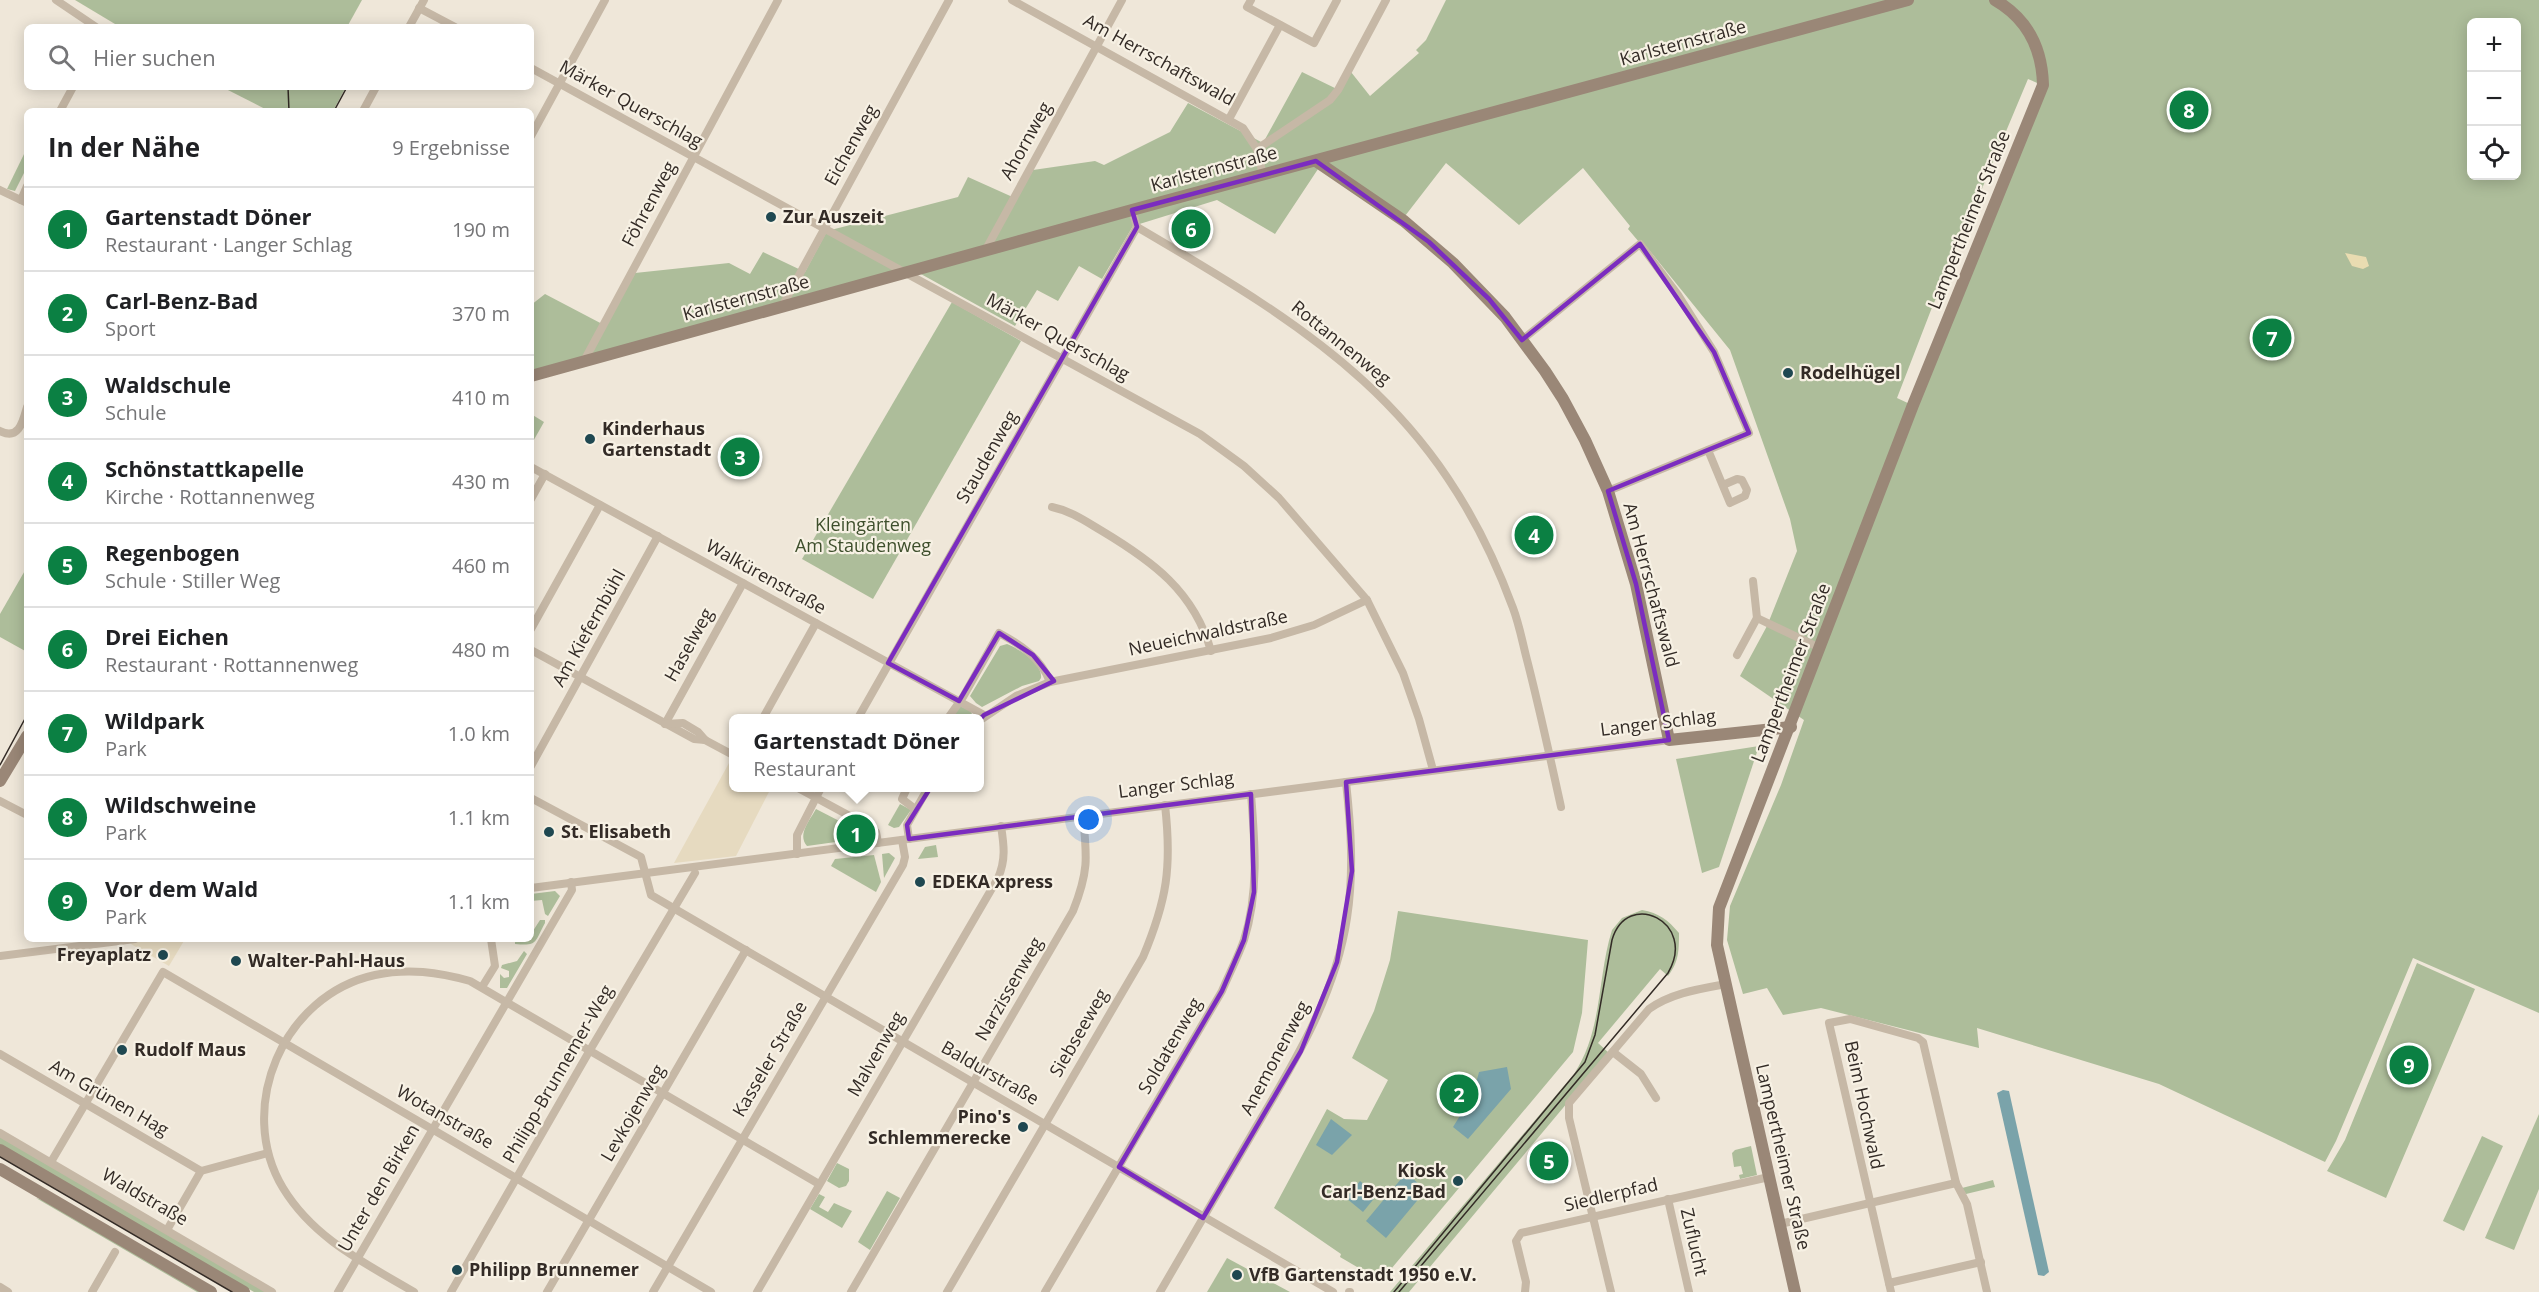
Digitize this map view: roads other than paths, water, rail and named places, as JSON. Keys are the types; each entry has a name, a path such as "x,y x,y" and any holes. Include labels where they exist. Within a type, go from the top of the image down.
{"street":[{"path":"56,0 92,24"},
{"path":"534,131 605,0"},
{"name":"Föhrenweg","path":"584,362 778,0"},
{"name":"Eichenweg","path":"784,307 785,301 949,0"},
{"name":"Am Herrschaftswald","path":"1012,0 1243,128 1257,149 1263,175"},
{"name":"Ahornweg","path":"985,251 1122,0"},
{"path":"1251,0 1247,7 1314,43 1337,0"},
{"path":"1257,149 1330,100 1338,90 1386,0"},
{"name":"Karlsternstraße","path":"534,375 1132,210 1908,0"},
{"name":"Lampertheimer Straße","path":"1795,1292 1717,945 1719,908 1791,727 1913,405 2043,85 2042,66 2037,46 2028,28 2015,12 1995,0"},
{"path":"411,24 422,4 451,24"},
{"path":"1229,119 1280,25"},
{"name":"Märker Querschlag","path":"534,70 1200,434 1244,466 1279,498 1367,600 1402,673 1419,719 1433,770"},
{"path":"62,108 71,90"},
{"path":"365,108 374,90"},
{"name":"Am Herrschaftswald","path":"1316,161 1404,221 1489,299 1522,340 1563,399 1608,491 1636,584 1669,740"},
{"path":"0,190 24,202"},
{"path":"1132,210 1137,227"},
{"name":"Staudenweg","path":"860,714 1137,227"},
{"name":"Rottannenweg","path":"1137,227 1282,315 1334,354 1385,400 1425,444 1464,501 1491,552 1514,610 1561,807"},
{"path":"1522,340 1640,244 1678,295 1714,352 1749,433 1608,491"},
{"path":"0,431 10,434 20,429 24,416"},
{"path":"1707,450 1723,485"},
{"name":"Walkürenstraße","path":"534,468 959,701 977,714"},
{"path":"534,494 545,474"},
{"path":"534,624 600,504"},
{"path":"1052,507 1066,510 1137,552 1163,572 1188,601 1206,632 1211,651"},
{"name":"Am Kiefernbühl","path":"534,761 658,536"},
{"path":"1737,655 1757,618 1753,581"},
{"name":"Haselweg","path":"665,724 743,583"},
{"name":"Neueichwaldstraße","path":"984,717 1016,696 1050,682 1271,638 1314,625 1367,600"},
{"path":"1757,618 1821,648"},
{"path":"765,714 816,623"},
{"path":"951,714 999,633 1033,656 1046,671 1050,682"},
{"path":"534,652 665,724 683,723 698,732 705,740 729,753"},
{"name":"Langer Schlag","path":"534,888 1549,755 1755,729 1791,727"},
{"path":"0,781 24,741"},
{"name":"Anemonenweg","path":"1160,1292 1301,1052 1322,1007 1337,962 1347,920 1352,871 1352,836 1346,782"},
{"path":"805,792 872,828 876,832 878,843"},
{"path":"797,854 797,835 819,792"},
{"path":"905,792 902,799 915,809"},
{"path":"905,840 907,825 926,792"},
{"name":"Soldatenweg","path":"1046,1292 1222,991 1244,940 1254,892 1255,843 1251,794"},
{"name":"Baldurstraße","path":"534,800 641,857 651,895 1333,1292"},
{"path":"0,801 24,813"},
{"name":"Siebseeweg","path":"947,1292 1143,957 1159,920 1168,882 1165,805"},
{"name":"Narzissenweg","path":"851,1292 1073,911 1084,884 1088,854 1083,816"},
{"name":"Malvenweg","path":"757,1292 998,878 1004,865 1005,851 1001,826"},
{"name":"Kasseler Straße","path":"653,1292 903,865 905,840"},
{"name":"Philipp-Brunnemer-Weg","path":"451,1292 695,873"},
{"name":"Unter den Birken","path":"338,1292 572,890 571,882"},
{"path":"0,956 111,942"},
{"path":"482,987 495,966 491,942"},
{"name":"Levkojenweg","path":"547,1292 746,951"},
{"path":"414,1292 333,1244 303,1215 282,1186 268,1153 263,1113 265,1094 271,1069 284,1042 307,1013 324,999 358,980 374,975 422,971 446,974 482,987 819,1184"},
{"name":"Wotanstraße","path":"85,1103 163,972 711,1292"},
{"path":"1611,1292 1569,1118 1569,1103 1649,1009 1661,1000 1726,984"},
{"name":"Beim Hochwald","path":"1869,1203 1829,1023 1850,1018 1918,1038 1923,1042 1956,1183"},
{"path":"1613,1052 1641,1074 1656,1098"},
{"name":"Am Grünen Hag","path":"0,1054 201,1171"},
{"path":"51,1162 85,1103"},
{"name":"Waldstraße","path":"0,1133 272,1292"},
{"name":"Waldstraße","path":"0,1150 244,1292"},
{"path":"167,1230 201,1171 268,1153"},
{"path":"0,1169 211,1292"},
{"name":"Siedlerpfad","path":"1525,1292 1526,1282 1516,1241 1521,1233 1769,1177"},
{"path":"1780,1224 1956,1183 1967,1204 1987,1292"},
{"name":"Zuflucht","path":"1668,1199 1689,1292"},
{"path":"1869,1203 1890,1288 1981,1262"},
{"path":"92,1292 115,1252"},
{"path":"0,1287 8,1292"}],"water":[{"path":"1507,1067 1511,1089 1468,1139 1453,1127 1473,1095 1479,1072"},
{"path":"2003,1090 2009,1091 2049,1272 2044,1276 2038,1275 1997,1093"},
{"path":"1331,1119 1352,1135 1332,1155 1316,1145"},
{"path":"1406,1173 1426,1190 1386,1238 1366,1221"},
{"path":"1360,1181 1377,1195 1363,1212 1346,1198"}],"tram line":[{"path":"288,90 289,108"},
{"path":"336,108 345,90"},
{"path":"0,765 24,721"},
{"path":"1394,1292 1585,1062 1595,1035 1612,940 1620,924 1631,916 1644,914 1657,918 1667,926 1674,939 1675,955 1668,973 1399,1292"},
{"path":"0,1157 232,1292"}],"place":[{"name":"Wildschweine","path":"2189,110"},
{"name":"Zur Auszeit","path":"771,217"},
{"name":"Drei Eichen","path":"1191,229"},
{"name":"Wildpark","path":"2272,338"},
{"name":"Rodelhügel","path":"1788,373"},
{"name":"Kinderhaus Gartenstadt","path":"590,439"},
{"name":"Waldschule","path":"740,457"},
{"name":"Schönstattkapelle","path":"1534,535"},
{"name":"St. Elisabeth","path":"549,832"},
{"name":"Gartenstadt Döner","path":"856,834"},
{"name":"EDEKA xpress","path":"920,882"},
{"name":"Freyaplatz","path":"163,955"},
{"name":"Walter-Pahl-Haus","path":"236,961"},
{"name":"Rudolf Maus","path":"122,1050"},
{"name":"Vor dem Wald","path":"2409,1065"},
{"name":"Carl-Benz-Bad","path":"1459,1094"},
{"name":"Pino's Schlemmerecke","path":"1023,1127"},
{"name":"Regenbogen","path":"1549,1161"},
{"name":"Kiosk Carl-Benz-Bad","path":"1458,1181"},
{"name":"Philipp Brunnemer","path":"457,1270"},
{"name":"VfB Gartenstadt 1950 e.V.","path":"1237,1275"}],"park label":[{"name":"Kleingärten Am Staudenweg","path":"863,535"}]}
